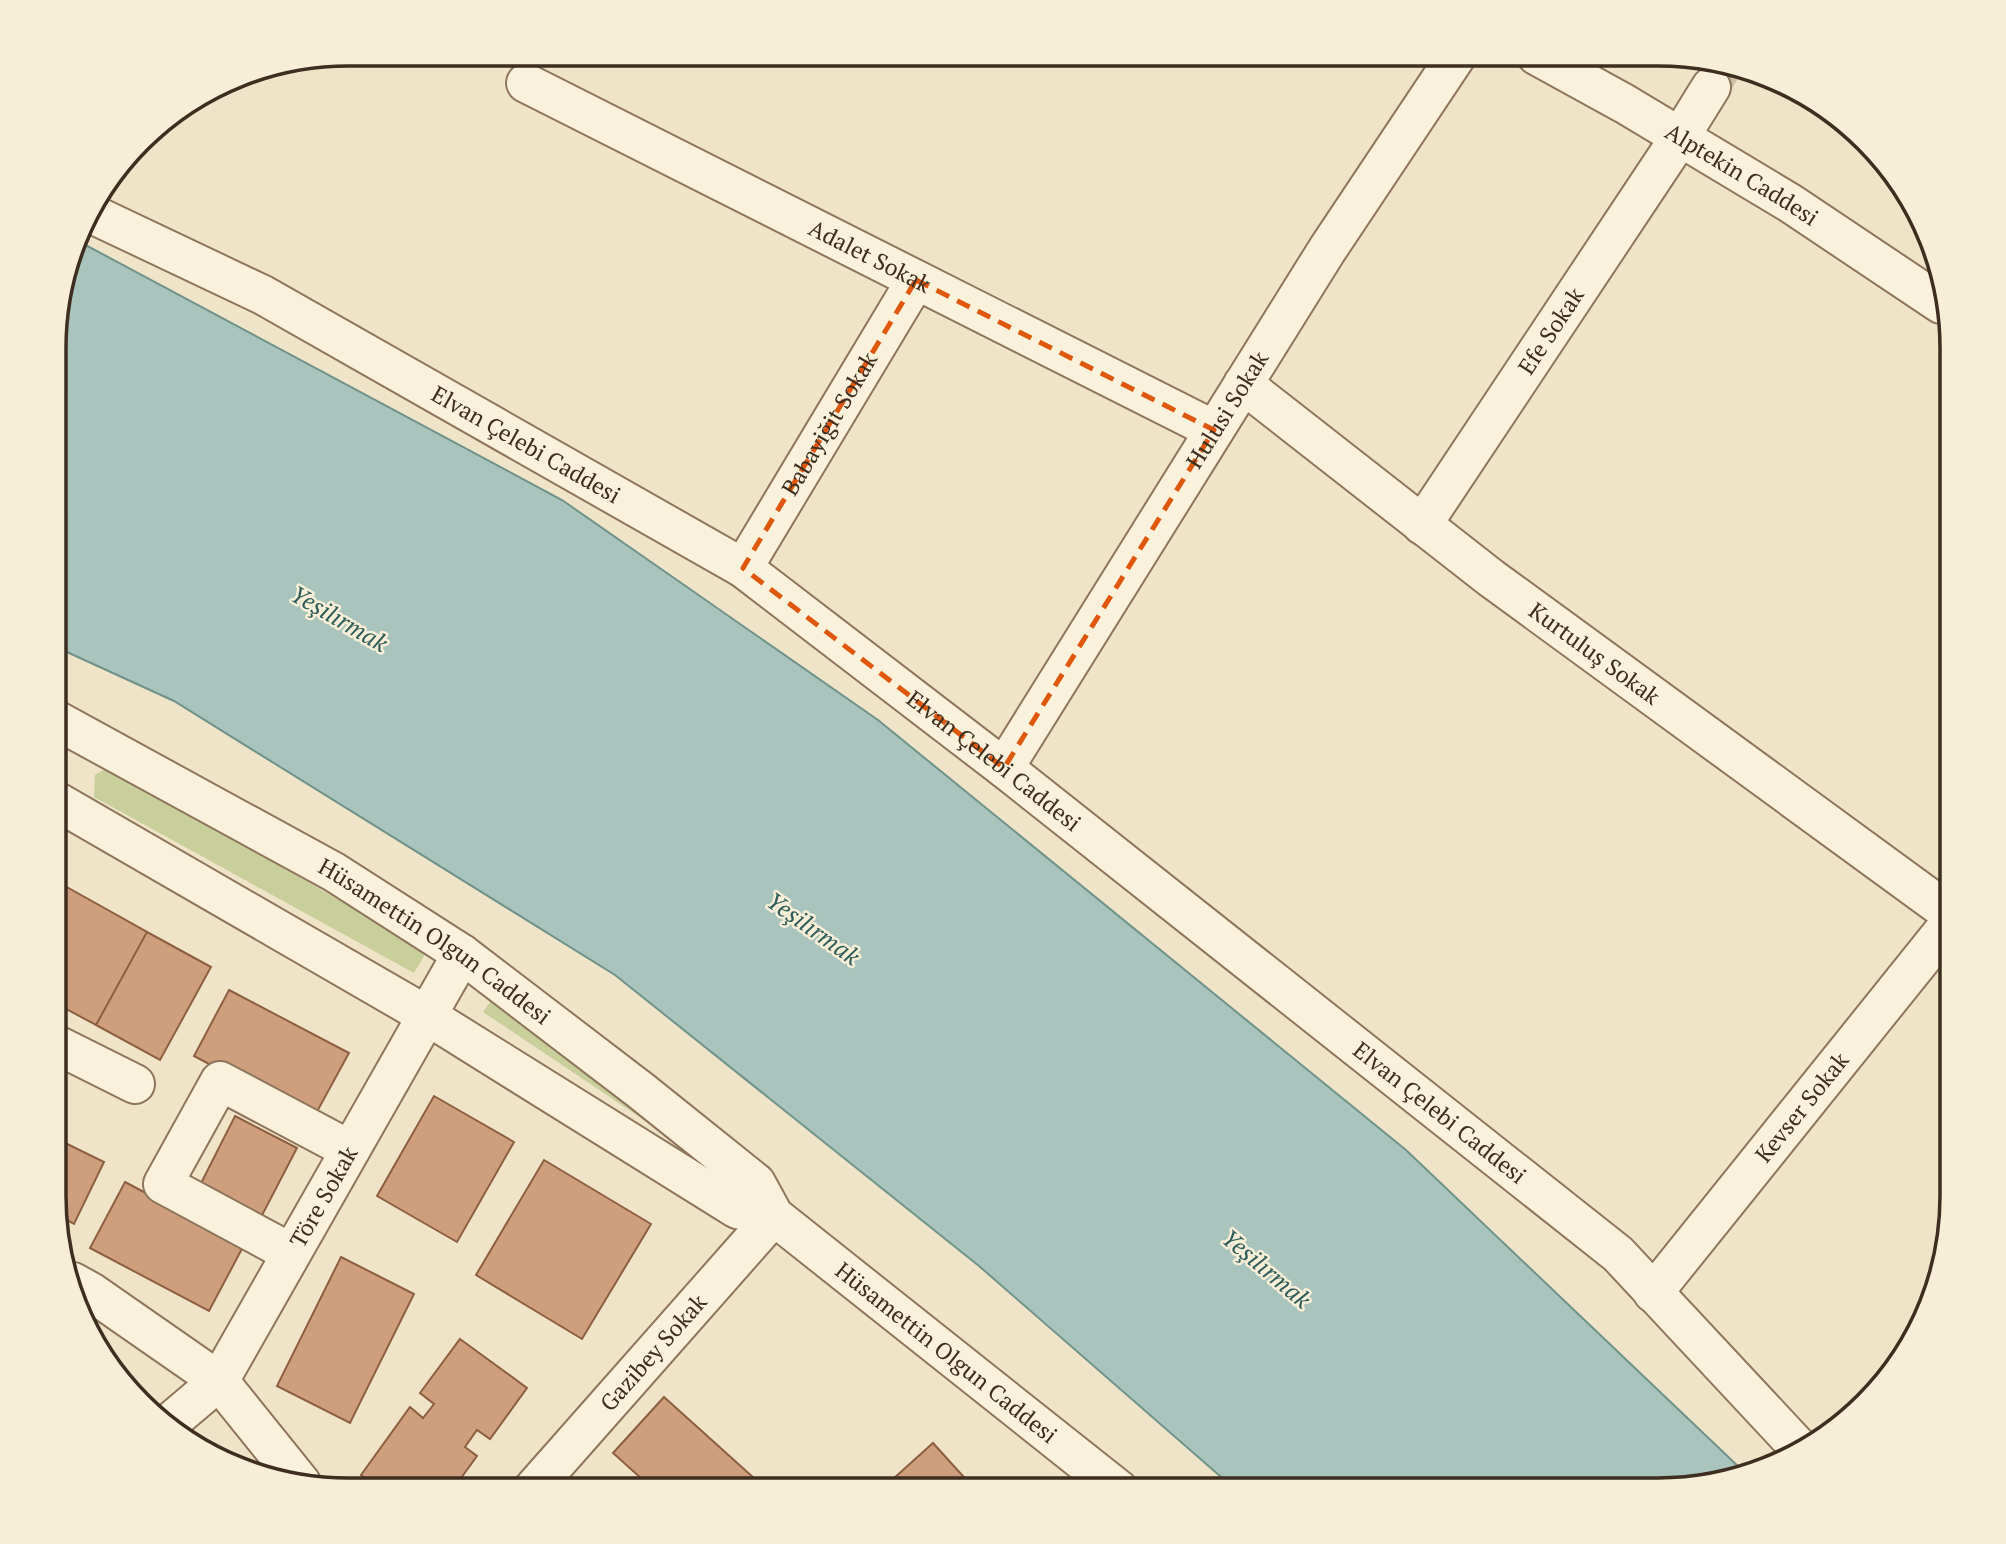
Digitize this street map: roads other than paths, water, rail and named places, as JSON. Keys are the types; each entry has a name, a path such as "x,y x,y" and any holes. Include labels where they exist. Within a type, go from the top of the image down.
{"street":[{"name":"Hulusi Sokak","path":"1004,768 1326,250 1450,66"},
{"name":"Alptekin Caddesi","path":"1554,66 1790,203 1935,300"},
{"name":"Adalet Sokak","path":"526,83 1214,430"},
{"name":"Efe Sokak","path":"1422,525 1711,87"},
{"name":"Elvan Çelebi Caddesi","path":"99,217 263,295 743,568 1004,768 1618,1254 1793,1443"},
{"name":"Babayiğit Sokak","path":"743,568 916,280"},
{"name":"Kurtuluş Sokak","path":"1243,384 1491,578 1940,907"},
{"name":"Hüsamettin Olgun Caddesi","path":"66,734 334,872 461,954 640,1090 756,1183 774,1216 1105,1478"},
{"name":"Hüsamettin Olgun Caddesi","path":"66,807 426,1015 737,1209 774,1216"},
{"name":"Kevser Sokak","path":"1653,1293 1940,936"},
{"name":"Töre Sokak","path":"176,1418 219,1381 461,954"},
{"path":"66,1050 135,1084"},
{"path":"291,1253 163,1184 220,1081 349,1150"},
{"name":"Gazibey Sokak","path":"553,1478 774,1216"},
{"path":"81,1287 219,1381 292,1472"}],"water":[{"name":"Yeşilırmak","path":"86,245 562,500 878,720 1406,1150 1738,1466 1694,1475 1657,1478 1222,1478 979,1266 615,975 174,701 66,652 66,349 72,294"}],"tunnel":[{"path":"1711,87 1719,73"}]}
